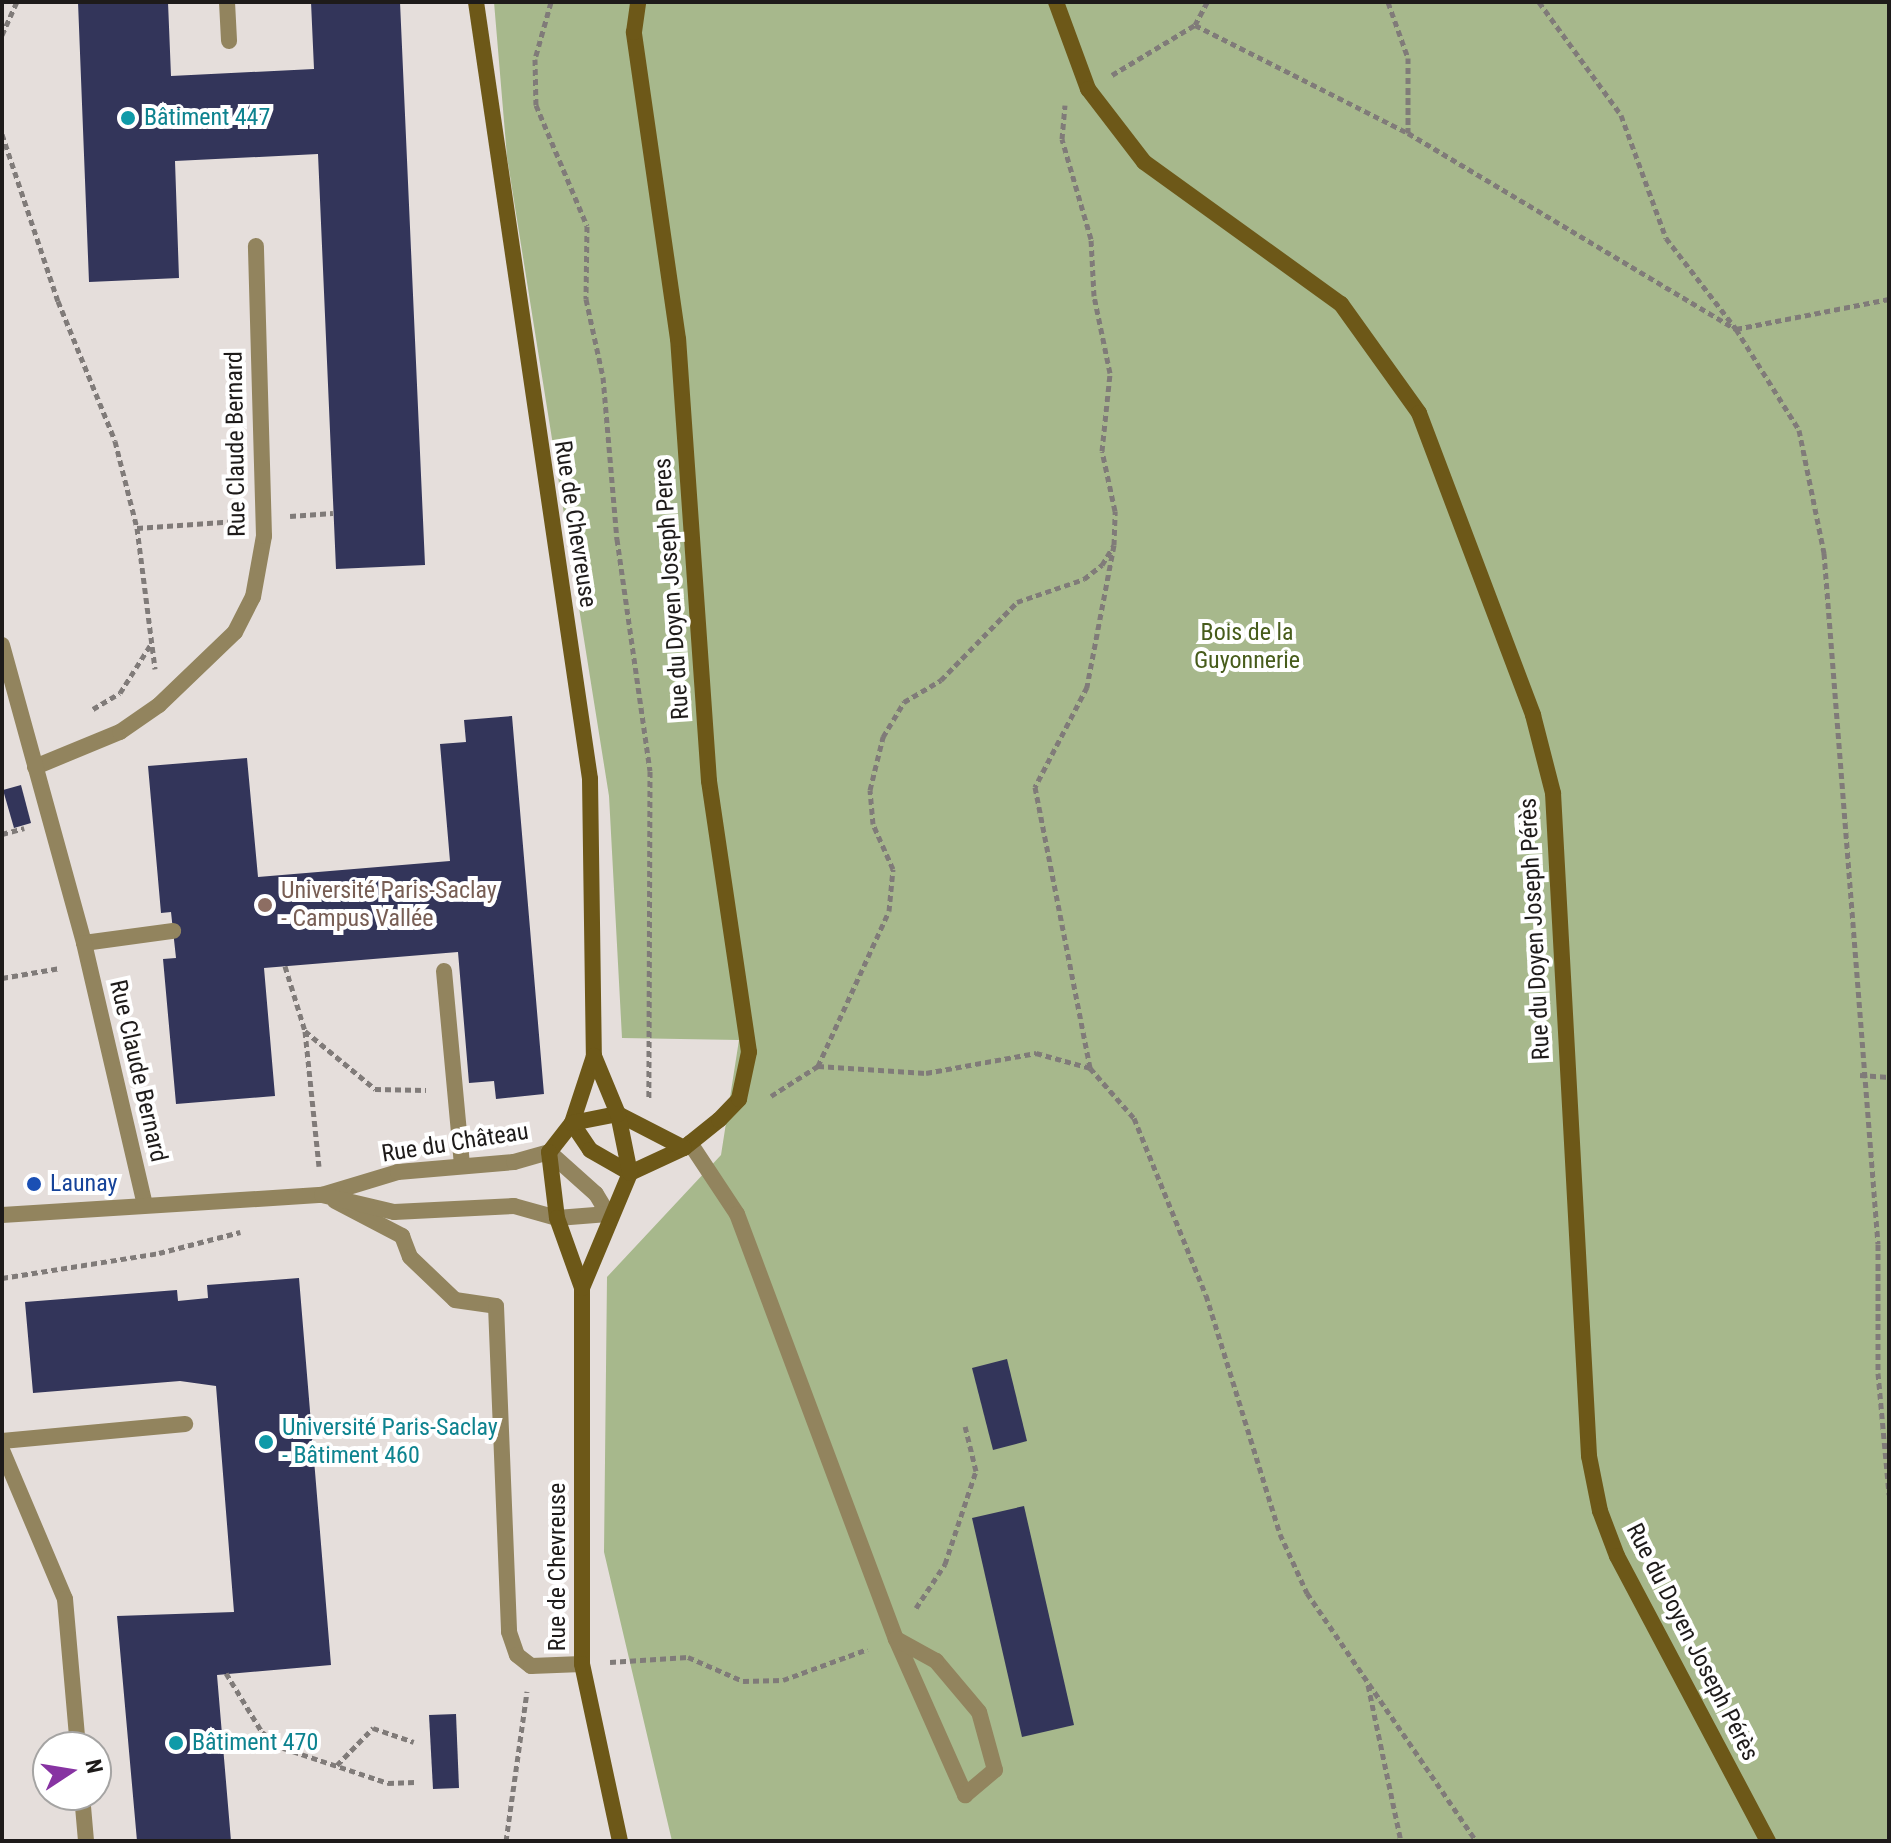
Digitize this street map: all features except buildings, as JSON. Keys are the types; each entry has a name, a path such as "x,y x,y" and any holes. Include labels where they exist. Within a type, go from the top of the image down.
{"street":[{"path":"227,2 229,41"},
{"name":"Rue de Chevreuse","path":"476,2 590,779 594,1056"},
{"name":"Rue du Doyen Joseph Peres","path":"630,1173 687,1146 739,1099 749,1052 709,781 678,339 634,32 638,2"},
{"name":"Rue du Doyen Joseph Pérès","path":"1056,2 1088,89 1144,162 1341,304 1419,413 1533,715 1553,793 1589,1456 1600,1511 1617,1556 1768,1841"},
{"name":"Rue Claude Bernard","path":"35,767 120,732 159,705 235,632 253,597 264,536 256,246"},
{"name":"Rue Claude Bernard","path":"2,645 84,943 144,1201"},
{"path":"84,943 173,931"},
{"path":"444,971 462,1165"},
{"path":"582,1288 608,1214 630,1173 618,1114 594,1056"},
{"path":"582,1288 557,1218 549,1152 572,1123 594,1056"},
{"path":"572,1123 618,1114 649,1133 687,1146 737,1214 896,1639 939,1744 965,1795 995,1770 979,1712 936,1661 896,1639"},
{"path":"572,1123 590,1150 630,1173"},
{"path":"549,1152 596,1194 608,1214"},
{"name":"Rue du Château","path":"2,1215 144,1201 322,1195 398,1172 514,1162 549,1152"},
{"path":"322,1195 402,1236 410,1257 455,1300 496,1306 509,1632 517,1655 531,1666 582,1664"},
{"name":"Rue du Château","path":"322,1195 394,1212 514,1206 557,1218 608,1214"},
{"name":"Rue de Chevreuse","path":"582,1288 582,1664 620,1841"},
{"path":"2,1441 185,1424"},
{"path":"2,1450 65,1599 77,1731"},
{"path":"83,1811 86,1841"}],"path":[{"path":"2,35 17,2"},
{"path":"551,2 535,59 536,105 587,226 586,299 603,377 617,539 650,771 649,1133"},
{"path":"1108,78 1195,25 1207,2"},
{"path":"1388,2 1408,58 1408,133"},
{"path":"1539,2 1621,115 1666,238 1736,329 1799,430 1824,553 1860,1075 1878,1244 1878,1373 1889,1495"},
{"path":"1195,25 1408,133 1736,329 1889,299"},
{"path":"1065,104 1062,139 1091,239 1094,296 1110,373 1102,451 1115,511 1114,545 1087,687 1035,787 1090,1068 1134,1118 1206,1295 1280,1534 1307,1593 1476,1841"},
{"path":"2,134 58,301 115,441 137,528 159,705"},
{"path":"137,528 226,522"},
{"path":"818,1066 889,911 893,869 873,824 870,790 883,737 904,702 941,680 1017,602 1084,579 1102,565 1114,545"},
{"path":"86,713 120,693 152,643"},
{"path":"285,966 305,1031 322,1195"},
{"path":"305,1031 375,1089 455,1090"},
{"path":"775,1091 818,1066 926,1073 1036,1053 1090,1068"},
{"path":"1860,1075 1889,1077"},
{"path":"2,1278 253,1231"},
{"path":"582,1664 689,1657"},
{"path":"506,1841 531,1666"},
{"path":"226,1673 262,1732 283,1748 388,1783 415,1782"},
{"path":"1368,1682 1401,1841"},
{"path":"336,1766 373,1728 414,1742"}],"green space":[{"name":"Bois de la Guyonnerie","path":"494,2 1889,2 1889,1841 672,1841 604,1552 607,1277 721,1155 739,1040 622,1038 609,796 507,157"}],"place":[{"name":"Bâtiment 447","path":"128,118"},
{"name":"Université Paris-Saclay - Campus Vallée","path":"265,905"},
{"name":"Launay","path":"34,1184"},
{"name":"Université Paris-Saclay - Bâtiment 460","path":"266,1442"},
{"name":"Bâtiment 470","path":"176,1743"}]}
